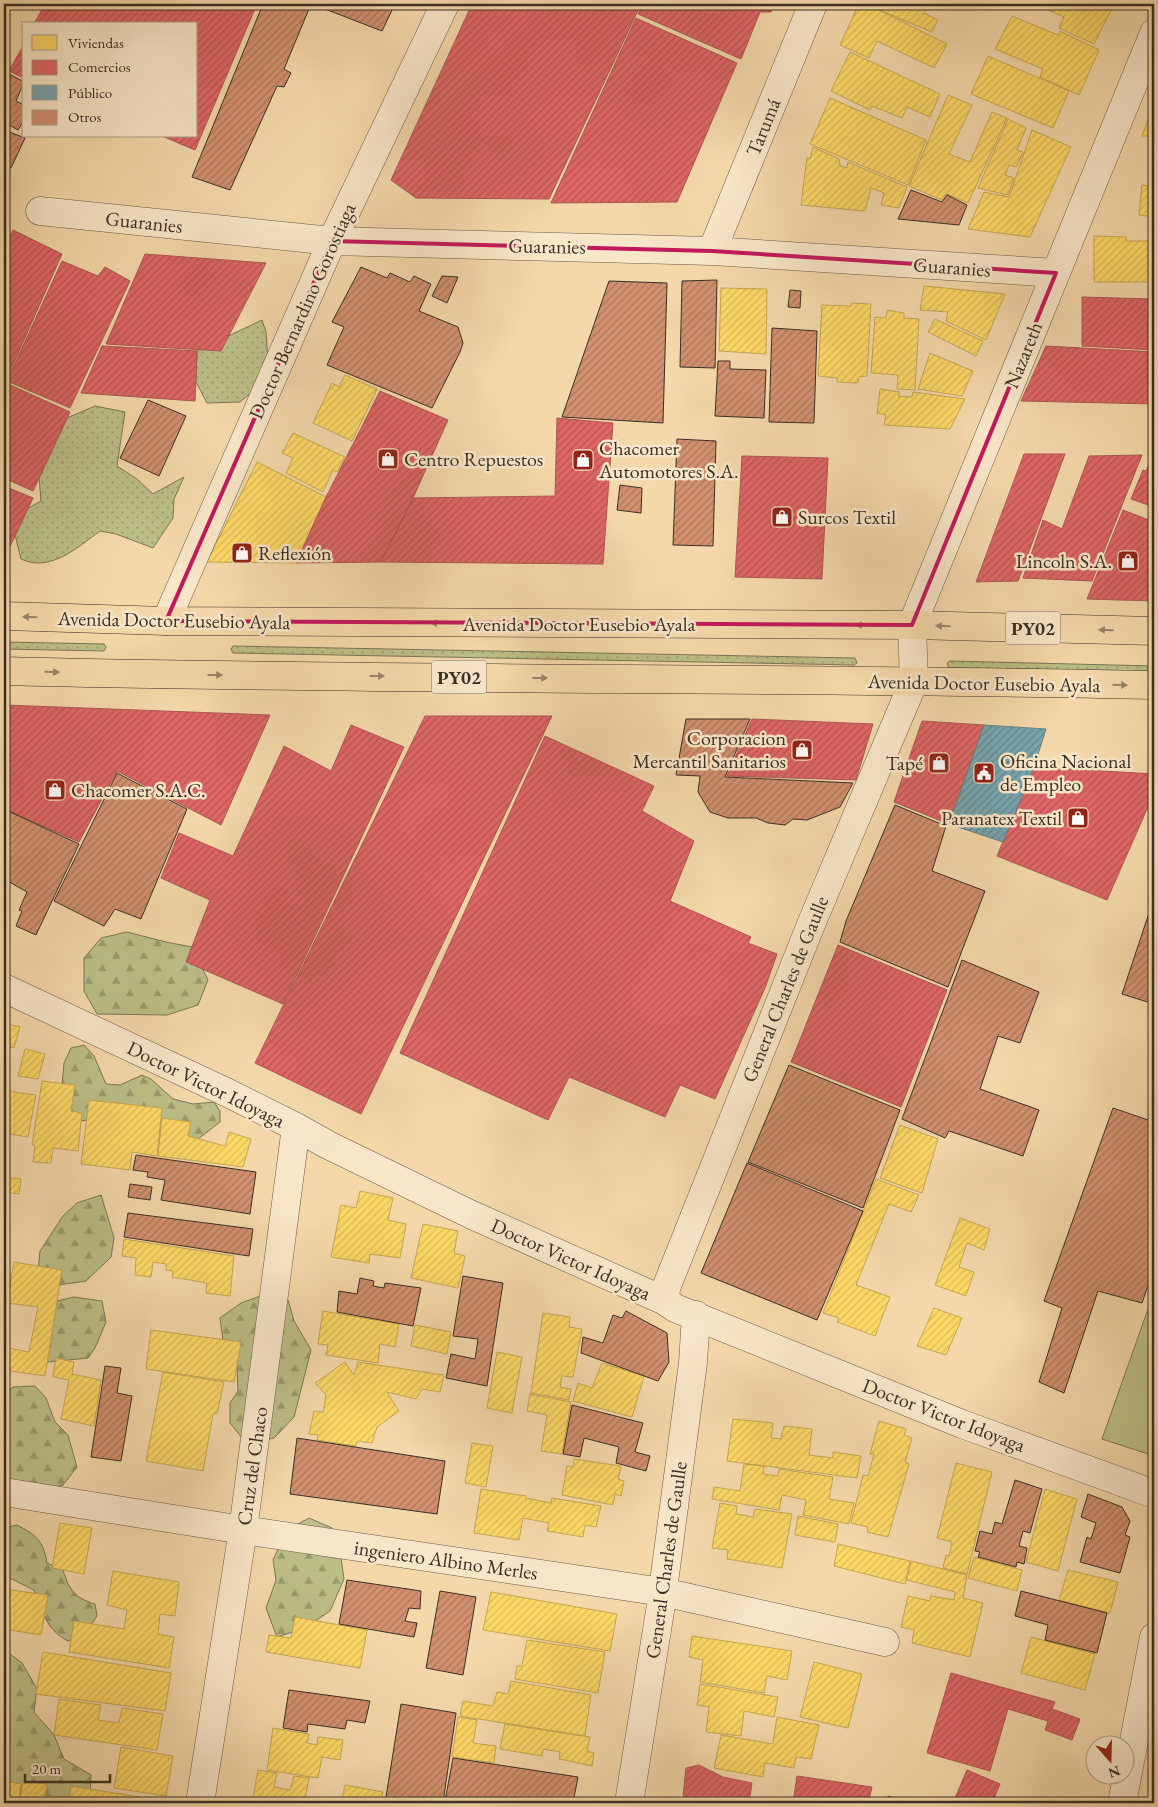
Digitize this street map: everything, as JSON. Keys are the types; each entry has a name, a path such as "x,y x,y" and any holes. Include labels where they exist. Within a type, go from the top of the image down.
{"highway":[{"name":"Avenida Doctor Eusebio Ayala","path":"4,616 166,622 912,626 1154,630"},
{"name":"Avenida Doctor Eusebio Ayala","path":"4,671 175,675 914,681 1154,685"}],"street":[{"name":"Doctor Bernardino Gorostiaga","path":"166,622 332,241 445,4"},
{"name":"Tarumá","path":"712,251 813,4"},
{"name":"Nazareth","path":"914,681 912,626 1154,33"},
{"name":"Guaranies","path":"40,211 332,241 712,251 1056,273"},
{"name":"General Charles de Gaulle","path":"665,1301 666,1288 812,922 914,681"},
{"name":"Doctor Victor Idoyaga","path":"4,988 296,1127 328,1145 464,1211 665,1301 675,1308 962,1424 1154,1494"},
{"name":"Cruz del Chaco","path":"200,1803 243,1530 296,1127"},
{"name":"General Charles de Gaulle","path":"628,1803 662,1592 693,1363 696,1315"},
{"name":"ingeniero Albino Merles","path":"4,1492 243,1530 662,1592 884,1642"},
{"path":"1122,1803 1154,1637"}],"highlighted area":[{"path":"332,241 712,251 1056,273 912,625 166,621"}],"green space":[{"path":"262,320 266,332 268,362 263,383 240,402 207,403 196,382 197,351"},
{"path":"95,406 125,412 117,466 137,479 153,494 184,477 174,499 173,518 153,548 116,534 100,531 73,551 53,561 42,563 21,559 15,535 18,514 41,501 39,477 67,418"},
{"path":"4,642 104,644 106,647 104,651 4,649"},
{"path":"233,646 855,658 857,663 854,665 233,653 231,649"},
{"path":"950,661 1154,666 1154,672 949,668 947,663"},
{"path":"127,932 192,947 208,980 198,1005 167,1015 97,1014 84,991 84,958 101,938"},
{"path":"84,1045 94,1056 106,1084 120,1085 142,1075 151,1079 173,1099 193,1104 214,1102 220,1111 220,1122 198,1139 173,1145 105,1117 81,1121 61,1095 64,1063 71,1048"},
{"path":"101,1195 114,1238 111,1257 86,1281 59,1285 38,1274 40,1251 63,1216 77,1203"},
{"path":"1154,1292 1154,1456 1102,1439"},
{"path":"266,1294 288,1300 294,1321 311,1350 294,1417 274,1438 247,1444 230,1423 230,1403 238,1391 237,1366 223,1340 220,1318 241,1303"},
{"path":"74,1297 102,1301 106,1322 95,1348 88,1358 48,1362 39,1338 41,1320 57,1301"},
{"path":"35,1386 46,1398 55,1422 68,1435 77,1467 63,1485 23,1496 4,1479 4,1397 13,1387"},
{"path":"309,1518 332,1528 341,1558 344,1579 330,1611 305,1628 277,1637 266,1608 276,1580 273,1560 287,1530"},
{"path":"17,1525 38,1539 47,1563 63,1570 70,1588 82,1599 95,1604 97,1616 86,1632 68,1641 60,1636 49,1625 34,1590 12,1579 4,1579 4,1528"},
{"path":"10,1654 22,1663 37,1689 34,1712 54,1735 64,1759 91,1775 90,1795 83,1803 30,1803 4,1780 4,1655"}],"building: Viviendas":[{"path":"859,4 867,4 947,44 934,68 877,41 869,58 840,45"},
{"path":"874,4 928,4 924,13 938,20 932,32 872,7"},
{"path":"1035,4 1114,4 1094,44 1059,28 1064,17"},
{"path":"1012,16 1058,35 1060,31 1099,50 1079,95 1040,77 1043,69 995,49"},
{"path":"850,52 940,94 930,117 907,107 902,118 872,106 870,110 831,91"},
{"path":"988,56 1069,91 1053,128 971,94"},
{"path":"948,95 972,105 949,154 970,162 992,112 1007,118 968,203 947,194 942,200 909,186"},
{"path":"830,98 926,140 908,185 810,144"},
{"path":"1154,104 1154,136 1142,136"},
{"path":"1008,119 1026,128 1017,150 1023,152 1016,167 1009,165 1005,175 1014,178 1008,195 978,188"},
{"path":"1032,130 1071,147 1030,237 968,229 984,192 1009,197"},
{"path":"813,147 839,159 840,166 847,168 848,162 907,187 899,208 881,205 884,193 871,188 865,211 801,205 807,157 810,159"},
{"path":"1142,185 1154,187 1154,217 1139,215"},
{"path":"1094,236 1126,237 1126,241 1154,241 1154,270 1150,270 1149,282 1094,282"},
{"path":"924,286 1005,294 986,340 946,321 948,312 920,310"},
{"path":"721,288 767,289 766,354 719,351"},
{"path":"852,303 871,304 867,376 859,377 858,383 837,382 837,378 818,376 822,305 851,306"},
{"path":"887,310 904,313 904,318 919,319 915,390 897,389 898,375 871,373 875,317 886,318"},
{"path":"935,319 983,341 976,356 928,332"},
{"path":"930,353 973,371 962,396 918,389"},
{"path":"345,375 377,389 352,441 313,423 332,383 339,387"},
{"path":"880,389 900,392 898,396 912,397 913,392 965,399 950,429 884,425 886,415 877,413"},
{"path":"293,433 345,457 337,472 333,470 323,492 286,473 293,458 282,453"},
{"path":"257,462 326,497 296,563 207,562"},
{"path":"4,1023 20,1027 14,1048 4,1046"},
{"path":"25,1049 45,1054 38,1079 18,1076"},
{"path":"42,1081 75,1085 71,1111 82,1113 78,1151 53,1148 51,1163 33,1162 35,1145 32,1145"},
{"path":"7,1091 36,1095 28,1137 4,1133 4,1104"},
{"path":"89,1100 162,1108 157,1156 132,1152 130,1170 81,1164"},
{"path":"162,1118 191,1122 188,1136 225,1146 229,1132 251,1139 243,1167 158,1156"},
{"path":"900,1125 938,1139 922,1193 880,1178"},
{"path":"4,1177 21,1179 19,1194 4,1192"},
{"path":"876,1179 919,1195 911,1212 889,1204 856,1285 890,1297 875,1336 837,1322 839,1318 823,1313"},
{"path":"360,1191 393,1198 388,1220 406,1224 400,1258 370,1254 369,1263 331,1257 341,1205 356,1208"},
{"path":"960,1218 990,1229 984,1250 967,1243 959,1267 974,1272 966,1296 935,1285"},
{"path":"423,1224 458,1231 454,1253 465,1256 458,1288 411,1278"},
{"path":"124,1239 234,1256 230,1296 206,1293 207,1283 172,1277 173,1271 166,1270 166,1264 153,1262 151,1277 135,1275 136,1258 122,1256"},
{"path":"14,1262 62,1270 45,1376 4,1370 4,1347 29,1352 38,1307 7,1303"},
{"path":"934,1308 962,1318 946,1355 917,1346"},
{"path":"323,1311 399,1324 395,1347 380,1344 378,1363 326,1355 328,1345 318,1344"},
{"path":"543,1313 570,1317 569,1327 582,1329 573,1377 562,1376 560,1387 571,1389 569,1400 531,1393"},
{"path":"415,1325 451,1332 447,1354 411,1346"},
{"path":"151,1330 241,1342 234,1382 146,1369"},
{"path":"497,1352 522,1357 512,1413 487,1408"},
{"path":"56,1358 74,1362 72,1374 101,1380 94,1426 61,1419 69,1380 53,1377"},
{"path":"345,1362 354,1375 358,1362 444,1375 440,1392 422,1389 416,1399 387,1392 399,1411 377,1427 372,1443 357,1441 356,1446 317,1440 318,1435 309,1434 314,1411 323,1412 326,1395 315,1383"},
{"path":"602,1363 644,1376 632,1417 573,1401 578,1383 592,1388"},
{"path":"163,1372 224,1382 217,1413 213,1414 203,1471 146,1461"},
{"path":"530,1394 571,1402 562,1454 541,1451 547,1415 527,1411"},
{"path":"733,1419 773,1423 771,1438 781,1439 784,1426 812,1429 809,1455 833,1458 833,1452 861,1456 857,1478 727,1461"},
{"path":"879,1421 906,1429 904,1435 912,1438 905,1462 909,1464 888,1537 867,1532 868,1527 851,1523 863,1475 868,1476 874,1454 870,1454"},
{"path":"472,1443 493,1446 486,1487 465,1483"},
{"path":"574,1459 621,1466 618,1479 624,1481 621,1496 615,1494 613,1505 562,1495 567,1466 573,1467"},
{"path":"956,1463 992,1472 967,1574 943,1568 946,1555 949,1556 952,1542 937,1538"},
{"path":"744,1464 764,1466 763,1474 778,1476 779,1469 833,1477 829,1499 854,1503 849,1524 803,1515 806,1500 782,1495 779,1510 712,1499 714,1487 740,1491"},
{"path":"481,1489 526,1496 526,1498 551,1503 552,1498 601,1506 596,1527 585,1525 583,1537 547,1531 549,1523 523,1518 519,1540 474,1533"},
{"path":"1045,1489 1077,1499 1058,1571 1026,1562"},
{"path":"720,1503 737,1506 736,1514 753,1517 755,1509 792,1514 782,1568 727,1559 728,1550 712,1548"},
{"path":"798,1516 838,1524 835,1542 795,1535"},
{"path":"60,1523 92,1528 84,1574 52,1568"},
{"path":"838,1544 910,1561 905,1584 834,1566"},
{"path":"974,1557 1022,1570 1017,1591 968,1578"},
{"path":"911,1561 967,1575 963,1598 983,1603 970,1657 912,1643 914,1630 901,1627 908,1596 930,1601 931,1596 954,1600 955,1592 907,1580"},
{"path":"1068,1570 1118,1582 1110,1613 1059,1600"},
{"path":"113,1571 179,1582 175,1616 160,1614 158,1634 174,1637 169,1668 69,1652 74,1621 124,1629 127,1610 107,1605"},
{"path":"4,1589 48,1595 41,1635 4,1629"},
{"path":"491,1592 617,1614 610,1651 483,1630"},
{"path":"295,1617 367,1630 360,1668 266,1652 269,1635 291,1638"},
{"path":"692,1636 792,1651 787,1680 767,1676 764,1693 700,1682 703,1660 689,1657"},
{"path":"1031,1637 1095,1654 1085,1690 1021,1673"},
{"path":"527,1640 605,1652 598,1693 515,1679 517,1666 522,1666"},
{"path":"43,1652 171,1673 165,1711 36,1694"},
{"path":"814,1662 862,1674 848,1728 800,1717"},
{"path":"511,1681 591,1695 585,1736 460,1716 463,1701 493,1706 497,1692 508,1694"},
{"path":"700,1684 778,1697 774,1717 744,1711 741,1736 706,1732 709,1707 697,1705"},
{"path":"59,1699 101,1705 98,1720 119,1723 122,1708 163,1714 157,1750 54,1735"},
{"path":"458,1717 477,1720 473,1743 496,1746 494,1763 452,1757"},
{"path":"777,1717 819,1725 811,1759 796,1757 794,1768 765,1763 763,1777 714,1768 721,1735 773,1744"},
{"path":"505,1724 590,1737 587,1751 594,1753 592,1766 559,1759 560,1752 543,1749 542,1756 500,1749"},
{"path":"273,1728 309,1734 307,1743 317,1745 318,1737 343,1740 340,1760 322,1757 318,1778 267,1770"},
{"path":"121,1747 173,1756 166,1796 114,1788"},
{"path":"258,1770 277,1773 274,1787 290,1790 294,1776 309,1778 304,1803 252,1803"},
{"path":"4,1781 21,1784 18,1803 4,1803"},
{"path":"23,1781 47,1784 45,1796 69,1800 71,1786 164,1801 163,1803 43,1803 20,1799"},
{"path":"345,1785 383,1792 381,1803 341,1803"}],"building: Comercios":[{"path":"45,4 257,4 195,150 167,138 198,138 198,22 35,22"},
{"path":"472,4 641,4 549,199 416,198 391,180"},
{"path":"643,4 774,4 771,12 760,12 741,59 638,14"},
{"path":"636,18 737,63 677,202 551,203"},
{"path":"22,48 22,77 9,71"},
{"path":"13,230 62,254 4,385 4,250"},
{"path":"145,254 266,263 221,351 106,344"},
{"path":"62,261 98,276 105,267 130,281 70,408 7,381"},
{"path":"1082,297 1154,299 1154,350 1082,346"},
{"path":"102,346 197,351 195,401 81,393"},
{"path":"1046,346 1154,352 1154,404 1021,401"},
{"path":"8,384 70,412 33,491 4,478 4,393"},
{"name":"Centro Repuestos","path":"380,391 448,420 413,498 381,562 296,563 326,497"},
{"name":"Chacomer Automotores S.A.","path":"557,418 613,423 603,564 381,562 413,498 555,496"},
{"path":"1154,453 1154,507 1131,499 1143,470 1146,471"},
{"path":"1024,454 1065,454 1018,581 976,582"},
{"path":"1142,455 1092,581 1023,578 1043,520 1062,529 1089,456"},
{"name":"Surcos Textil","path":"742,456 828,458 822,579 735,577"},
{"path":"4,486 33,498 4,559"},
{"name":"Lincoln S.A.","path":"1123,510 1154,522 1154,601 1087,599"},
{"name":"Chacomer S.A.C.","path":"4,705 270,715 221,825 117,771 79,842 4,809"},
{"path":"425,716 552,716 361,1114 255,1063"},
{"name":"Corporacion Mercantil Sanitarios","path":"752,719 873,724 856,780 727,776"},
{"name":"Tapé","path":"922,721 984,725 949,824 894,802"},
{"path":"351,725 404,747 283,1004 186,962 210,900 161,878 179,833 233,856 284,746 331,771"},
{"path":"545,736 654,786 642,811 694,841 670,901 751,937 748,943 777,954 765,988 715,1099 680,1085 665,1117 569,1077 548,1120 400,1053"},
{"name":"Paranatex Textil","path":"1034,767 1154,774 1154,793 1107,900 997,856"},
{"path":"838,945 947,990 901,1107 791,1062"},
{"path":"951,1673 1055,1702 1052,1709 1080,1719 1072,1740 1045,1730 1048,1721 1008,1709 990,1771 927,1753"},
{"path":"699,1765 723,1777 752,1783 749,1803 693,1803 683,1796 686,1768"},
{"path":"967,1770 1000,1784 992,1803 953,1803"},
{"path":"797,1776 872,1787 868,1803 793,1803"},
{"path":"888,1796 916,1803 885,1803"}],"building: Público":[{"path":"984,725 1046,729 1034,767 1003,842 949,824"}],"building: Otros":[{"path":"263,4 311,4 284,69 291,73 284,87 277,86 230,190 192,177"},
{"path":"312,4 395,4 382,31"},
{"path":"11,75 22,81 22,87 16,101 22,104 22,123 18,130 4,122 4,88"},
{"path":"4,130 25,138 11,168 4,165"},
{"path":"911,190 942,202 947,195 967,205 959,225 898,219"},
{"path":"361,267 387,278 390,273 410,282 414,276 431,284 419,311 458,327 463,343 432,408 327,365 344,327 332,322"},
{"path":"442,276 458,277 447,303 432,296"},
{"path":"717,280 715,368 680,367 682,281"},
{"path":"609,281 667,283 663,423 562,417"},
{"path":"790,290 801,291 800,308 788,307"},
{"path":"772,328 817,331 814,423 769,422"},
{"path":"718,361 730,361 730,369 766,370 764,418 715,416"},
{"path":"148,400 186,416 159,476 120,458"},
{"path":"677,439 716,441 713,546 673,545"},
{"path":"620,485 642,488 641,513 617,510"},
{"path":"686,719 750,719 725,777 853,783 840,807 807,820 793,819 785,825 768,823 756,818 728,818 710,812 698,792 700,776 676,775"},
{"path":"117,773 187,809 141,919 115,909 104,926 54,901"},
{"path":"895,805 946,826 932,871 985,891 948,987 840,942 846,921"},
{"path":"4,809 79,844 36,935 16,926 22,911 19,910 27,892 4,879"},
{"path":"1154,898 1154,1004 1122,994"},
{"path":"962,960 1039,992 1020,1043 998,1036 980,1089 1039,1110 1023,1156 949,1131 945,1138 902,1119"},
{"path":"789,1065 900,1110 863,1208 748,1162"},
{"path":"1113,1108 1154,1122 1154,1268 1142,1303 1098,1291 1064,1393 1039,1382 1062,1308 1044,1301"},
{"path":"136,1155 256,1172 250,1214 161,1200 165,1180 147,1177 148,1172 133,1170"},
{"path":"747,1163 863,1211 817,1320 701,1273"},
{"path":"130,1184 152,1187 150,1200 128,1197"},
{"path":"128,1213 253,1229 249,1256 124,1237"},
{"path":"463,1276 503,1283 487,1386 446,1378 451,1354 475,1359 478,1339 453,1336"},
{"path":"360,1278 374,1281 373,1286 384,1288 385,1283 421,1288 413,1326 337,1312 339,1291 357,1294"},
{"path":"626,1311 667,1333 669,1362 658,1381 581,1353 583,1337 603,1343 613,1315 622,1318"},
{"path":"105,1366 121,1368 117,1393 132,1396 121,1461 91,1457"},
{"path":"572,1405 643,1423 635,1452 650,1456 646,1471 616,1463 619,1447 584,1438 580,1457 563,1454"},
{"path":"297,1438 445,1461 437,1514 290,1494"},
{"path":"1015,1480 1042,1489 1030,1533 1023,1531 1019,1546 1027,1548 1024,1564 1017,1562 1016,1567 978,1557 980,1552 975,1551 980,1531 992,1534 995,1522 1002,1524"},
{"path":"1088,1494 1122,1507 1130,1521 1125,1535 1130,1537 1120,1573 1080,1562 1087,1537 1091,1539 1096,1523 1081,1517"},
{"path":"347,1580 421,1591 420,1609 409,1608 405,1621 417,1623 414,1637 339,1624"},
{"path":"440,1591 476,1597 463,1675 426,1668"},
{"path":"1021,1591 1107,1613 1097,1653 1045,1640 1048,1625 1015,1616"},
{"path":"289,1690 370,1701 365,1723 347,1720 345,1729 308,1724 307,1732 283,1728"},
{"path":"401,1704 456,1713 443,1803 385,1803"},
{"path":"453,1758 578,1777 573,1803 462,1803 445,1801"}],"place":[{"name":"Centro Repuestos","path":"388,459"},
{"name":"Chacomer Automotores S.A.","path":"583,460"},
{"name":"Surcos Textil","path":"782,517"},
{"name":"Reflexión","path":"242,553"},
{"name":"Lincoln S.A.","path":"1128,561"},
{"name":"Corporacion Mercantil Sanitarios","path":"802,750"},
{"name":"Tapé","path":"939,763"},
{"name":"Oficina Nacional de Empleo","path":"984,773"},
{"name":"Chacomer S.A.C.","path":"55,790"},
{"name":"Paranatex Textil","path":"1078,818"}]}
